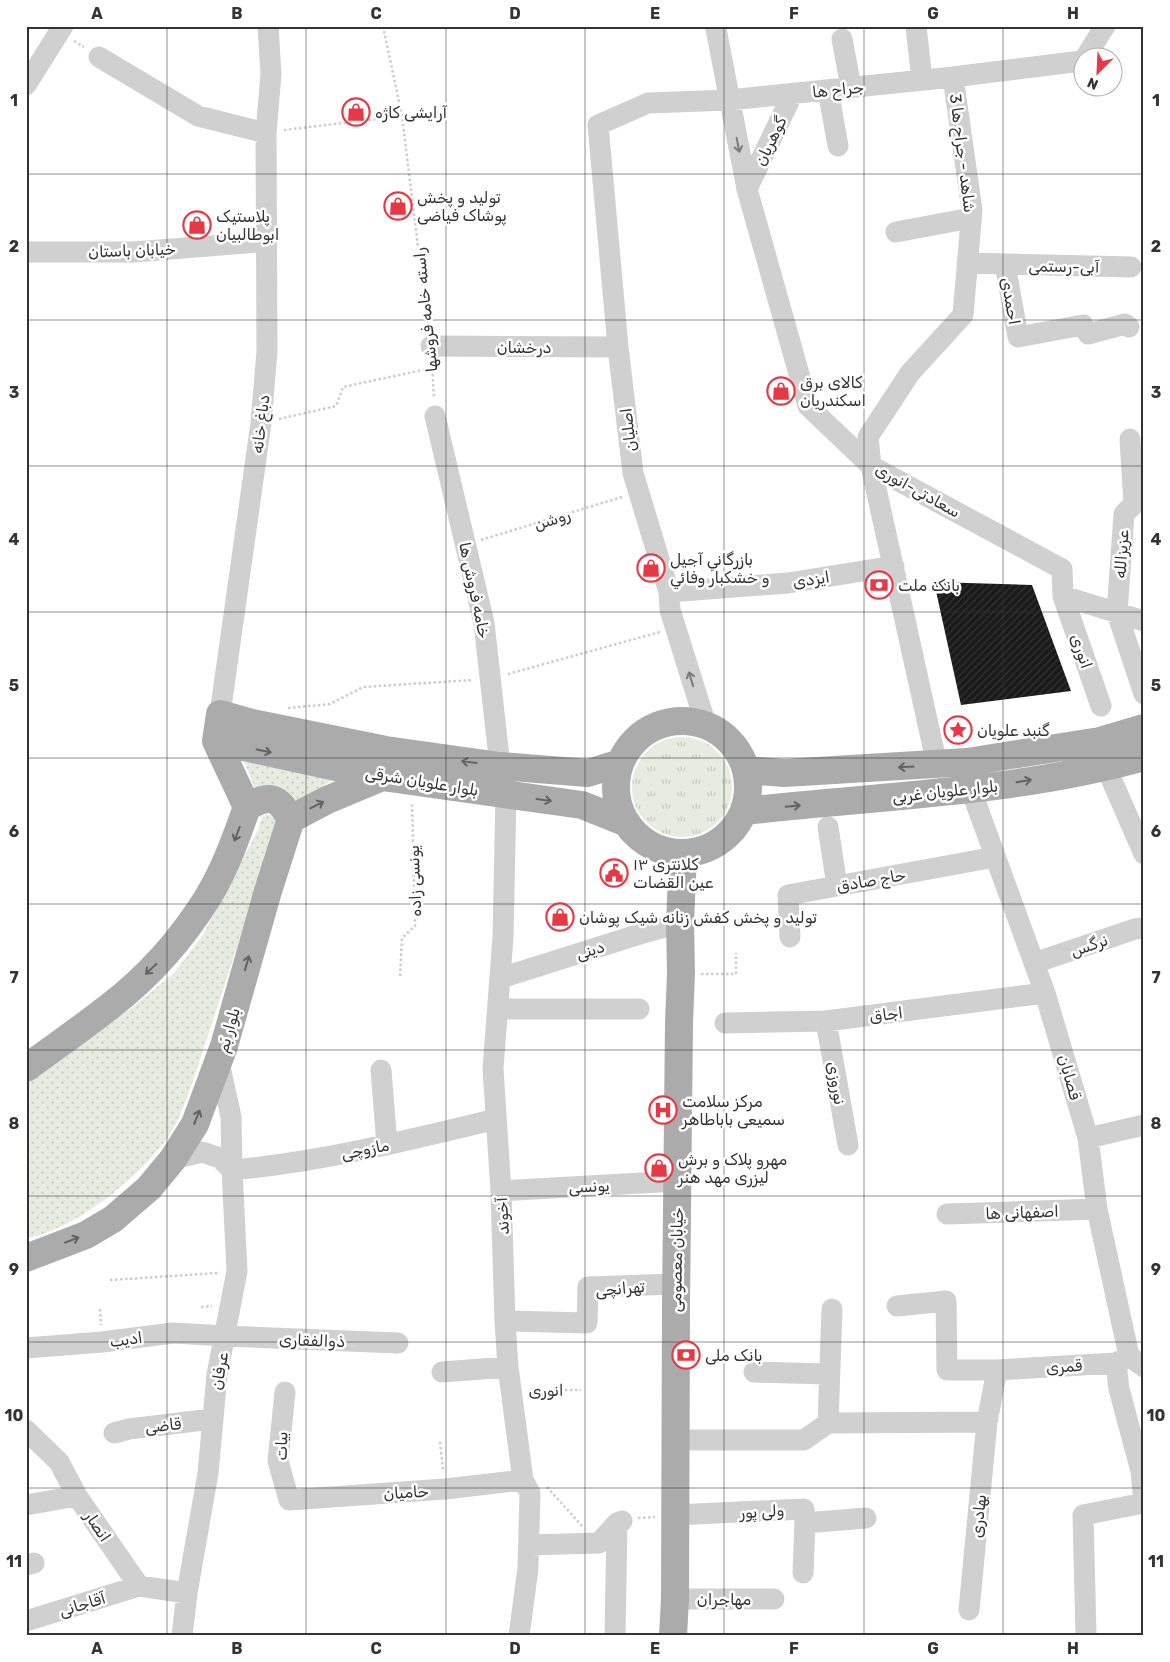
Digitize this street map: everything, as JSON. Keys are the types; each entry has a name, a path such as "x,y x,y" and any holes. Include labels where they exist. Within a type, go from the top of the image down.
{"main road":[{"path":"26,1068 110,1006 156,965 188,926 209,896 227,860 247,807 216,741 220,714"},
{"name":"بلوار علویان شرقی","path":"220,714 252,723 386,750 500,766 588,773 620,763"},
{"path":"686,721 706,725 724,736 738,751 746,770 749,791 744,811 734,829 719,842 700,851 683,854 659,849 641,838 627,823 618,804 616,784 620,763 631,745 646,732 665,723 686,721"},
{"name":"بلوار علویان غربی","path":"746,770 784,773 967,762 1090,742 1144,728"},
{"name":"بلوار علویان شرقی","path":"216,741 382,776 582,805 627,823"},
{"path":"1090,742 1101,768"},
{"name":"بلوار علویان غربی","path":"744,811 971,790 1101,768 1144,757"},
{"path":"247,807 264,799 275,800 283,806 291,819 327,800 382,776"},
{"name":"بلوار بَم","path":"26,1258 86,1234 112,1219 149,1188 173,1159 195,1124 219,1062 268,891 291,819"},
{"name":"خیابان معصومی","path":"673,1636 675,1599 680,923 683,854"}],"street":[{"name":"دباغ خانه","path":"220,714 261,423 267,351 266,133 271,74 268,26"},
{"path":"916,26 922,80"},
{"name":"جراح ها","path":"1091,48 1105,26"},
{"path":"26,85 62,29"},
{"name":"سعادتی-انوری","path":"716,29 747,189 808,406 871,466 1062,569 1063,596"},
{"path":"842,39 851,87"},
{"path":"99,57 198,116 266,133"},
{"name":"جراح ها","path":"598,125 648,103 729,100 953,77 1072,61"},
{"name":"شاهد - جراح ها 3","path":"937,765 871,466 868,437 910,373 963,315 972,210 953,77"},
{"path":"828,90 838,146"},
{"name":"گوهریان","path":"747,189 794,93"},
{"name":"اصلیان","path":"598,125 618,347 633,473 669,592 670,610 706,725"},
{"path":"896,232 971,218"},
{"name":"خیابان باستان","path":"26,252 134,252 258,242 266,244"},
{"name":"آبی-رستمی","path":"967,264 1131,267"},
{"name":"احمدی","path":"1005,264 1018,337 1083,325 1088,334 1125,324 1129,327"},
{"name":"درخشان","path":"431,346 618,347"},
{"name":"خامه فروش ها","path":"435,416 484,623 500,766"},
{"name":"عزیزالله","path":"1117,613 1124,514 1134,504 1130,439"},
{"name":"ایزدی","path":"669,592 788,583 894,566"},
{"path":"1063,596 1144,621"},
{"name":"انوری","path":"1063,596 1101,706"},
{"path":"1117,613 1144,694"},
{"path":"1101,768 1143,851"},
{"name":"قصابان","path":"971,790 1045,993 1088,1138 1097,1209 1130,1362 1119,1389 1142,1471 1144,1503"},
{"name":"آخوند","path":"506,794 501,978 493,1069 501,1191 508,1367 523,1480 530,1493 528,1568 519,1636"},
{"path":"828,827 837,886"},
{"name":"حاج صادق","path":"790,937 788,895 995,857"},
{"name":"دینی","path":"501,978 680,923"},
{"name":"نرگس","path":"1034,963 1135,929 1144,928"},
{"name":"اجاق","path":"725,1023 826,1021 1045,993"},
{"path":"498,1009 639,1009"},
{"name":"نوروزی","path":"826,1021 848,1145"},
{"name":"عرفان","path":"182,1636 187,1593 208,1473 217,1375 237,1271 231,1117 219,1062"},
{"path":"381,1070 387,1145"},
{"name":"مازوچی","path":"232,1170 277,1166 387,1145 496,1119"},
{"path":"1088,1138 1144,1126"},
{"path":"173,1159 202,1152 220,1158 232,1170"},
{"name":"یونسی","path":"501,1191 677,1181"},
{"name":"اصفهانی ها","path":"947,1214 1097,1209"},
{"name":"تهرانچی","path":"505,1321 587,1323 588,1287 676,1284"},
{"name":"قمری","path":"897,1306 946,1302 947,1370 997,1370 1130,1362"},
{"path":"828,1423 832,1309"},
{"name":"ادیب","path":"26,1348 102,1342 173,1332 226,1336"},
{"name":"ذوالفقاری","path":"226,1336 398,1343"},
{"path":"442,1372 508,1367"},
{"name":"بهادری","path":"969,1610 988,1422 997,1370"},
{"path":"754,1372 829,1374"},
{"name":"بیات","path":"285,1392 278,1462 289,1500"},
{"name":"قاضی","path":"114,1433 129,1429 212,1420"},
{"path":"675,1440 804,1440 828,1423 988,1422"},
{"name":"انصار","path":"26,1430 59,1462 77,1496 139,1586"},
{"name":"حامیان","path":"289,1500 445,1490 523,1480"},
{"path":"26,1506 77,1496"},
{"path":"1086,1635 1083,1515 1144,1503"},
{"name":"ولی پور","path":"675,1515 804,1509 804,1523 866,1518"},
{"path":"529,1545 599,1543 623,1521"},
{"path":"615,1636 623,1521"},
{"path":"803,1573 804,1523"},
{"path":"139,1586 187,1593"},
{"name":"آقاجانی","path":"26,1621 139,1586"},
{"name":"مهاجران","path":"675,1599 774,1599"}],"path":[{"name":"راسته خامه فروشها","path":"383,26 402,116 431,346 435,416"},
{"path":"62,29 99,57"},
{"path":"266,133 402,116"},
{"path":"261,423 336,406 343,387 432,368"},
{"name":"روشن","path":"466,545 639,492"},
{"path":"330,704 363,686 490,679 676,628"},
{"name":"یونسی زاده","path":"400,976 402,938 416,926 411,780"},
{"path":"681,974 736,974 736,953"},
{"path":"110,1280 237,1271"},
{"name":"انوری","path":"512,1390 580,1390"},
{"path":"440,1442 445,1490"},
{"path":"547,1487 599,1543"},
{"path":"623,1521 675,1515"}],"green space":[{"path":"682,737 701,740 718,751 729,768 732,787 729,806 718,823 701,834 682,837 663,834 646,823 635,806 632,787 635,768 646,751 663,740"},
{"path":"243,758 333,780 297,801 282,789 269,787 255,789"},
{"path":"268,814 278,823 194,1078 184,1107 174,1127 165,1141 143,1166 113,1193 62,1226 26,1239 26,1085 129,1010 174,973 202,936 258,830 262,817"}],"building":[{"path":"934,582 1032,585 1071,691 961,705"}],"place":[{"name":"آرایشی کاژه","path":"356,112"},
{"name":"تولید و پخش پوشاک فیاضی","path":"398,206"},
{"name":"پلاستیک ابوطالبیان","path":"197,225"},
{"name":"کالای برق اسکندریان","path":"781,391"},
{"name":"بازرگاني آجيل و خشكبار وفائي","path":"651,568"},
{"name":"بانک ملت","path":"879,585"},
{"name":"گنبد علویان","path":"958,730"},
{"name":"کلانتری ۱۳ عین القضات","path":"614,873"},
{"name":"تولید و پخش کفش زنانه شیک پوشان","path":"560,917"},
{"name":"مرکز سلامت سمیعی باباطاهر","path":"663,1110"},
{"name":"مهرو پلاک و برش لیزری مهد هنر","path":"659,1168"},
{"name":"بانک ملی","path":"686,1355"}]}
